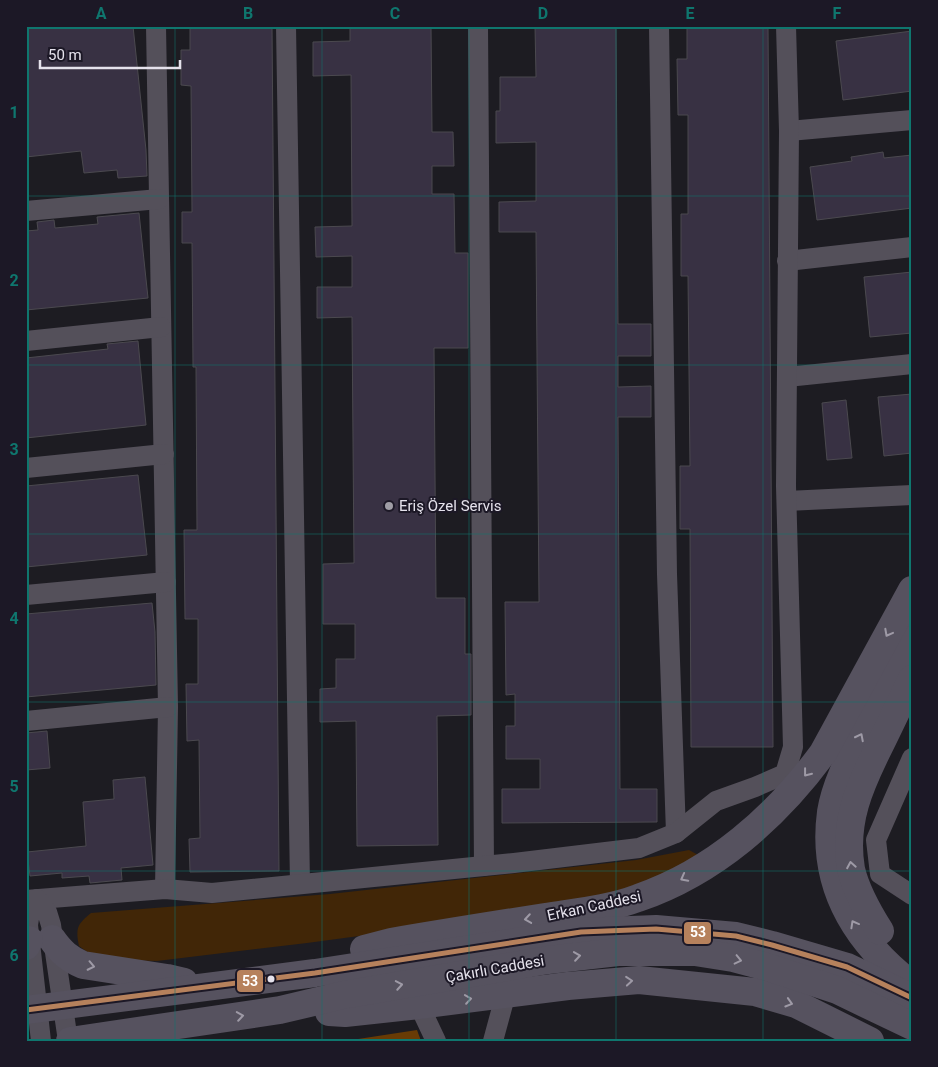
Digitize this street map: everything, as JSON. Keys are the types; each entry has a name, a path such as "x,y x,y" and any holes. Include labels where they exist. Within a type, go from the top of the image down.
{"main road":[{"name":"Erkan Caddesi","path":"315,973 339,959 391,942 599,908 636,899 664,888 694,872 746,836 771,814 807,774 823,752 838,726 912,590"},
{"path":"912,636 840,779 832,811 829,842 833,874 843,904 859,933 882,958 912,984"},
{"path":"912,679 853,807 849,830 849,850 852,870 859,893 870,914 884,937 912,965"},
{"name":"Çakırlı Caddesi","path":"42,1008 315,973 581,932 656,929 736,936 772,945 847,967 912,998"},
{"path":"36,942 61,952 71,960 83,965 167,978 203,987"},
{"name":"Çakırlı Caddesi","path":"69,1041 280,1010 343,995 583,955 618,952 695,952 733,958 798,976 837,990 912,1026"},
{"path":"280,1010 345,1012 419,1005 568,986 639,980 755,992 796,1004 870,1041"},
{"path":"173,1041 210,1021"}],"street":[{"path":"156,26 168,707 165,889"},
{"path":"286,26 300,884"},
{"path":"478,26 484,866"},
{"path":"659,26 667,564 676,833"},
{"path":"41,1041 42,1008 36,942 30,912 32,900 165,889 212,893 484,866 639,848 676,833 716,801 755,788 785,774 793,747 787,501 789,131 786,26"},
{"path":"789,131 912,120"},
{"path":"26,211 159,199"},
{"path":"787,261 912,248"},
{"path":"26,341 162,327"},
{"path":"787,377 912,364"},
{"path":"26,468 164,454"},
{"path":"787,501 912,495"},
{"path":"26,595 166,582"},
{"path":"26,721 168,707"},
{"path":"912,758 876,840 880,874 912,896"},
{"path":"493,1041 506,994"},
{"path":"419,1005 436,1041"},
{"path":"42,1008 69,1041"}],"shaded area":[{"path":"689,850 700,856 647,882 546,911 157,961 97,959 79,946 78,940 79,926 91,913 330,894 636,860"},
{"path":"417,1030 421,1041 345,1041"}],"building":[{"path":"26,26 133,26 147,176 118,178 117,170 84,173 81,151 26,157"},
{"path":"190,26 272,26 279,871 190,872 189,839 200,838 199,740 187,741 186,684 198,684 198,619 185,619 184,530 197,530 196,367 193,367 192,243 182,243 182,212 192,212 191,86 181,85 181,50 190,50"},
{"path":"350,26 431,26 432,132 453,132 454,166 432,166 432,194 454,194 455,253 468,253 468,348 434,348 436,598 465,598 465,654 471,654 471,715 437,716 438,845 357,846 356,721 320,722 320,689 336,688 336,659 355,659 355,624 323,624 323,564 354,563 352,317 317,318 317,287 352,287 352,256 316,257 315,227 352,226 351,75 313,76 313,42 350,41"},
{"path":"535,26 616,26 618,324 651,324 651,356 618,356 618,387 651,386 651,417 618,417 620,789 657,789 657,822 502,823 502,789 540,789 540,759 506,759 506,726 515,726 515,694 506,695 505,602 539,602 536,232 499,232 499,202 536,201 536,142 496,143 496,111 500,111 500,77 536,77"},
{"path":"687,26 768,26 773,747 691,747 690,529 680,529 680,466 690,466 688,276 681,276 681,214 688,214 688,115 678,115 677,59 687,59"},
{"path":"912,31 912,91 843,100 836,41"},
{"path":"883,152 884,158 912,155 912,208 817,220 810,167 852,161 851,157"},
{"path":"139,213 148,298 26,310 26,231 38,230 37,222 54,220 55,228 98,224 97,217"},
{"path":"912,272 912,333 870,337 864,277"},
{"path":"138,341 146,425 26,438 26,358 108,349 107,344"},
{"path":"912,394 912,453 884,456 878,397"},
{"path":"846,400 852,458 827,460 822,403"},
{"path":"138,475 147,555 26,567 26,486"},
{"path":"152,603 155,632 156,685 26,697 26,614"},
{"path":"47,731 50,768 26,770 26,733"},
{"path":"145,777 153,865 121,868 122,880 90,883 89,876 62,878 62,873 30,876 27,852 86,846 83,802 114,799 113,780"}],"transit line":[{"name":"53","path":"26,1010 315,973 581,932 656,929 736,936 772,945 847,967 912,998"}],"place":[{"name":"Eriş Özel Servis","path":"389,506"}]}
